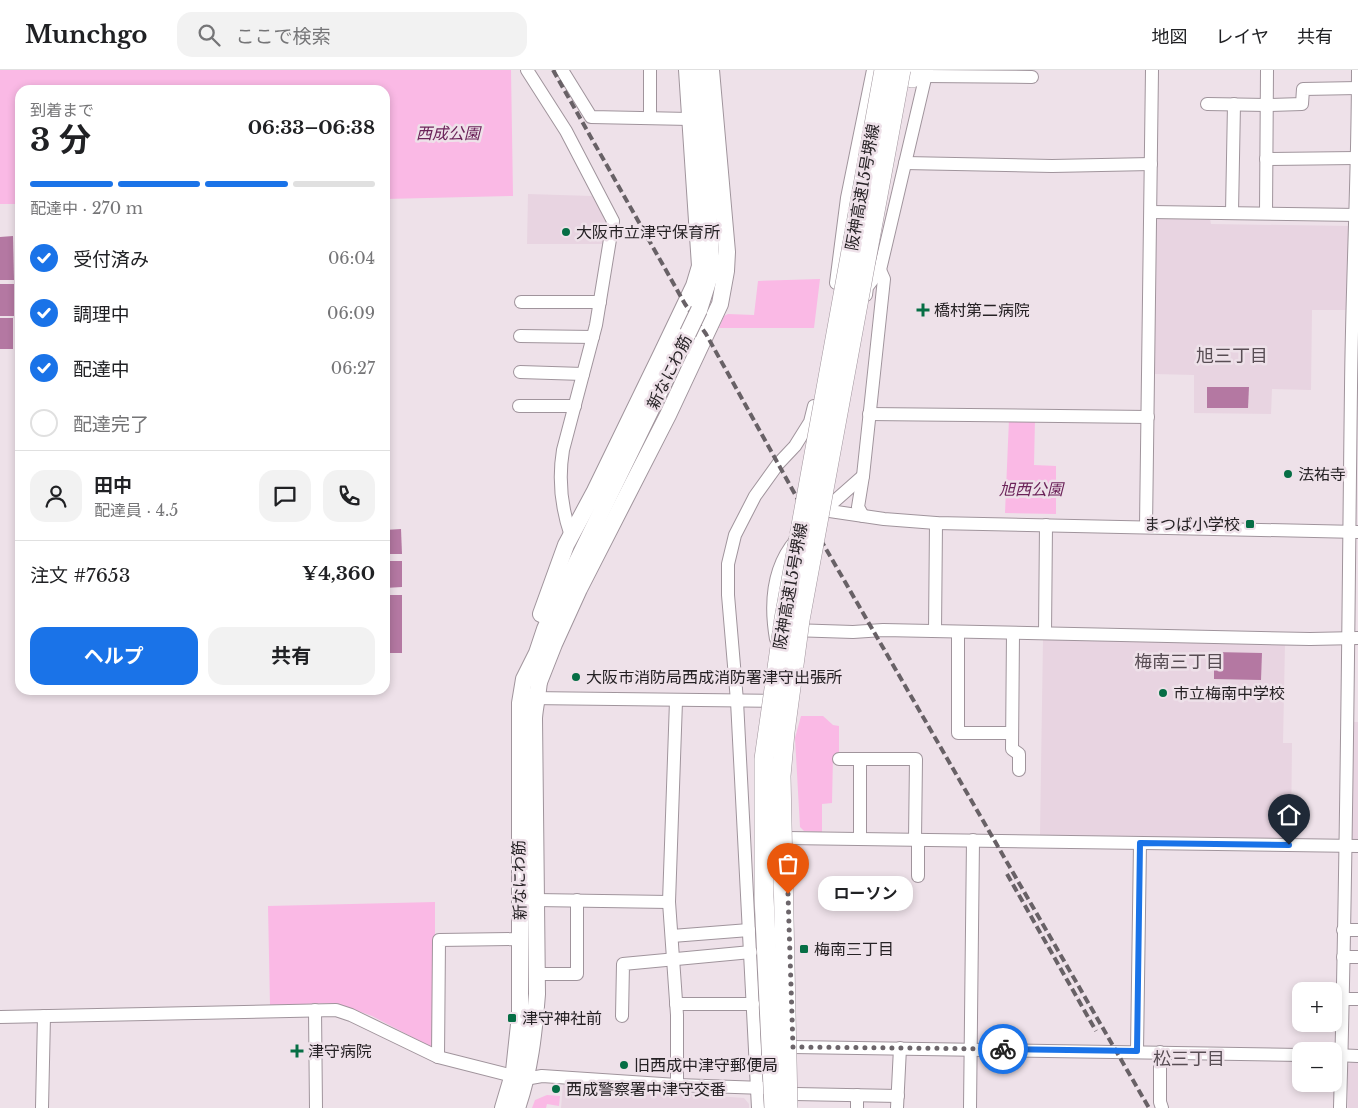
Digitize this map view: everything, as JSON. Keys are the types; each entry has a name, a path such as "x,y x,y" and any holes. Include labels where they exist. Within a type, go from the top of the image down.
{"highway":[{"name":"阪神高速15号堺線","path":"774,1108 764,897 764,759 784,619 884,70"},
{"name":"阪神高速15号堺線","path":"793,1096 781,776 785,732 800,620 901,70"},
{"path":"851,343 891,156 922,72"}],"main road":[{"path":"532,681 533,635 571,536 662,353 694,286 700,266 687,70"},
{"name":"新なにわ筋","path":"516,1108 519,1078 520,1015 519,830 528,698 537,653 545,629 699,310 711,272 699,70"},
{"path":"532,681 554,644 579,589 668,415 720,304 726,271 727,252 711,70"},
{"name":"新なにわ筋","path":"503,1108 519,1078 535,1026 537,974 536,900 528,698"}],"street":[{"path":"527,70 566,131 613,221 593,337 560,469 564,514 571,536"},
{"path":"562,70 591,117 690,119"},
{"path":"650,70 650,118"},
{"path":"758,1108 737,701 727,587 728,564 736,535 755,496 778,464 796,446 810,422 838,269 847,198 874,70"},
{"path":"1146,528 1152,70"},
{"path":"1266,213 1267,70"},
{"path":"1358,70 1357,215 1351,385 1354,532 1353,638 1345,845 1342,999 1358,999"},
{"path":"823,510 867,286 880,270 905,163 922,72 1032,77"},
{"path":"1207,104 1267,106 1302,104 1303,89 1358,88"},
{"path":"1232,212 1234,104"},
{"path":"1266,159 1356,158"},
{"path":"905,163 1052,166 1151,164"},
{"path":"1150,212 1357,215"},
{"path":"838,269 880,270"},
{"path":"863,516 858,508 884,279 880,270"},
{"path":"520,302 600,302"},
{"path":"520,336 593,337"},
{"path":"520,372 583,374"},
{"path":"519,406 575,406"},
{"path":"870,414 1148,417"},
{"path":"796,1108 793,1096 786,701 774,630 772,605 774,586 779,566 791,546 823,510 863,476"},
{"path":"823,510 936,523 1354,532"},
{"path":"935,631 936,523"},
{"path":"1045,633 1046,525"},
{"path":"774,630 853,632 883,630 1310,639 1353,638"},
{"path":"958,632 958,733 1012,733"},
{"path":"1013,633 1012,749 1019,754 1019,770"},
{"path":"528,698 786,701"},
{"path":"676,701 669,902 676,1004 677,1086"},
{"path":"839,759 916,759 918,876"},
{"path":"860,759 860,838"},
{"path":"787,838 1358,846"},
{"path":"970,1108 973,840"},
{"path":"1137,1051 1140,843"},
{"path":"536,900 669,902"},
{"path":"537,974 577,974 577,900"},
{"path":"672,936 749,930"},
{"path":"1344,930 1358,930"},
{"path":"438,1057 439,940 520,939"},
{"path":"622,1016 623,964 750,952"},
{"path":"1343,957 1358,958"},
{"path":"676,1004 753,1004"},
{"path":"315,1010 316,1108"},
{"path":"0,1016 336,1010 351,1015 438,1057 519,1078 542,1076 677,1086 758,1088 793,1096 857,1095 897,1102 900,1048"},
{"path":"42,1108 44,1016"},
{"path":"793,1047 1292,1054"},
{"path":"1160,1052 1160,1102 1162,1108"},
{"path":"1342,1055 1358,1056"},
{"path":"1339,1092 1340,1108"},
{"path":"857,1095 857,1108"}],"shaded area":[{"path":"528,194 592,196 608,223 603,244 527,244"},
{"path":"1156,217 1210,218 1211,224 1349,226 1347,310 1312,310 1311,390 1272,389 1271,414 1194,413 1194,375 1154,374"},
{"path":"13,236 14,280 0,280 0,237"},
{"path":"0,284 14,284 14,316 0,316"},
{"path":"0,318 13,318 13,349 0,349"},
{"path":"1207,387 1249,387 1248,408 1207,408"},
{"path":"401,529 402,554 390,554 390,530"},
{"path":"390,561 402,561 402,587 390,588"},
{"path":"390,595 402,595 402,653 390,653"},
{"name":"市立梅南中学校","path":"1043,639 1285,643 1283,743 1292,743 1291,840 1040,835"},
{"path":"1214,652 1262,653 1261,680 1214,679"},
{"path":"1351,722 1358,722 1358,842 1350,839"},
{"path":"1353,1060 1358,1060 1358,1108 1348,1108 1348,1065"},
{"path":"563,1085 744,1098 749,1104 749,1108 561,1108"}],"green space":[{"name":"西成公園","path":"0,70 511,70 513,196 390,199 390,85 15,85 15,204 0,204"},
{"path":"820,279 814,328 719,328 724,316 728,314 754,315 758,281"},
{"name":"旭西公園","path":"1009,419 1035,419 1034,465 1056,466 1056,514 1005,513"},
{"path":"801,716 823,716 833,725 839,726 839,755 833,756 832,803 822,804 822,832 804,831 800,827 795,738"},
{"path":"435,902 435,1049 372,1016 336,1003 270,1005 268,906"},
{"path":"547,1095 560,1096 559,1106 547,1104 546,1108 532,1108 535,1100"}],"railway":[{"path":"553,70 685,304 706,334 811,523 1149,1108"},
{"path":"1007,874 1096,1031"}],"way so far":[{"path":"788,894 793,1047 1003,1049"}],"place":[{"name":"大阪市立津守保育所","path":"566,232"},
{"name":"橋村第二病院","path":"923,310"},
{"name":"法祐寺","path":"1288,474"},
{"name":"まつば小学校","path":"1250,524"},
{"name":"大阪市消防局西成消防署津守出張所","path":"576,677"},
{"name":"市立梅南中学校","path":"1163,693"},
{"name":"ローソン","path":"788,894"},
{"name":"梅南三丁目","path":"804,949"},
{"name":"津守神社前","path":"512,1018"},
{"name":"津守病院","path":"297,1051"},
{"name":"旧西成中津守郵便局","path":"624,1065"},
{"name":"西成警察署中津守交番","path":"556,1089"}],"district":[{"name":"旭三丁目","path":"1232,356"},
{"name":"梅南三丁目","path":"1179,662"},
{"name":"松三丁目","path":"1189,1059"}],"route":[{"path":"1003,1049 1137,1051 1140,843 1289,845"}]}
